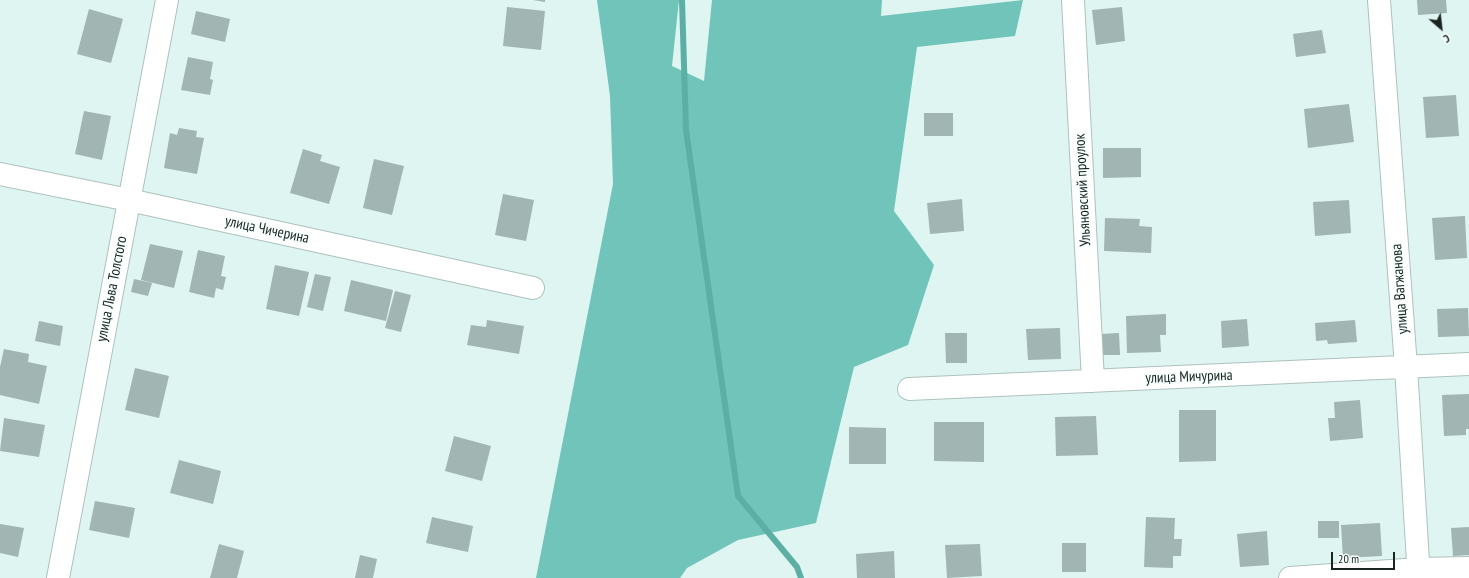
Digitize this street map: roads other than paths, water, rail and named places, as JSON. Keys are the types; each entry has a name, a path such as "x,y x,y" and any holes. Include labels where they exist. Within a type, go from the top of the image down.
{"street":[{"name":"улица Льва Толстого","path":"58,578 168,0"},
{"name":"Ульяновский проулок","path":"1073,0 1093,381"},
{"name":"улица Вагжанова","path":"1379,0 1406,368 1419,574"},
{"name":"улица Чичерина","path":"0,174 129,200 533,288"},
{"name":"улица Мичурина","path":"909,389 1469,364"},
{"path":"1290,578 1419,574 1469,568"}],"waterway":[{"path":"682,0 686,130 738,496 797,567 801,578"}]}
